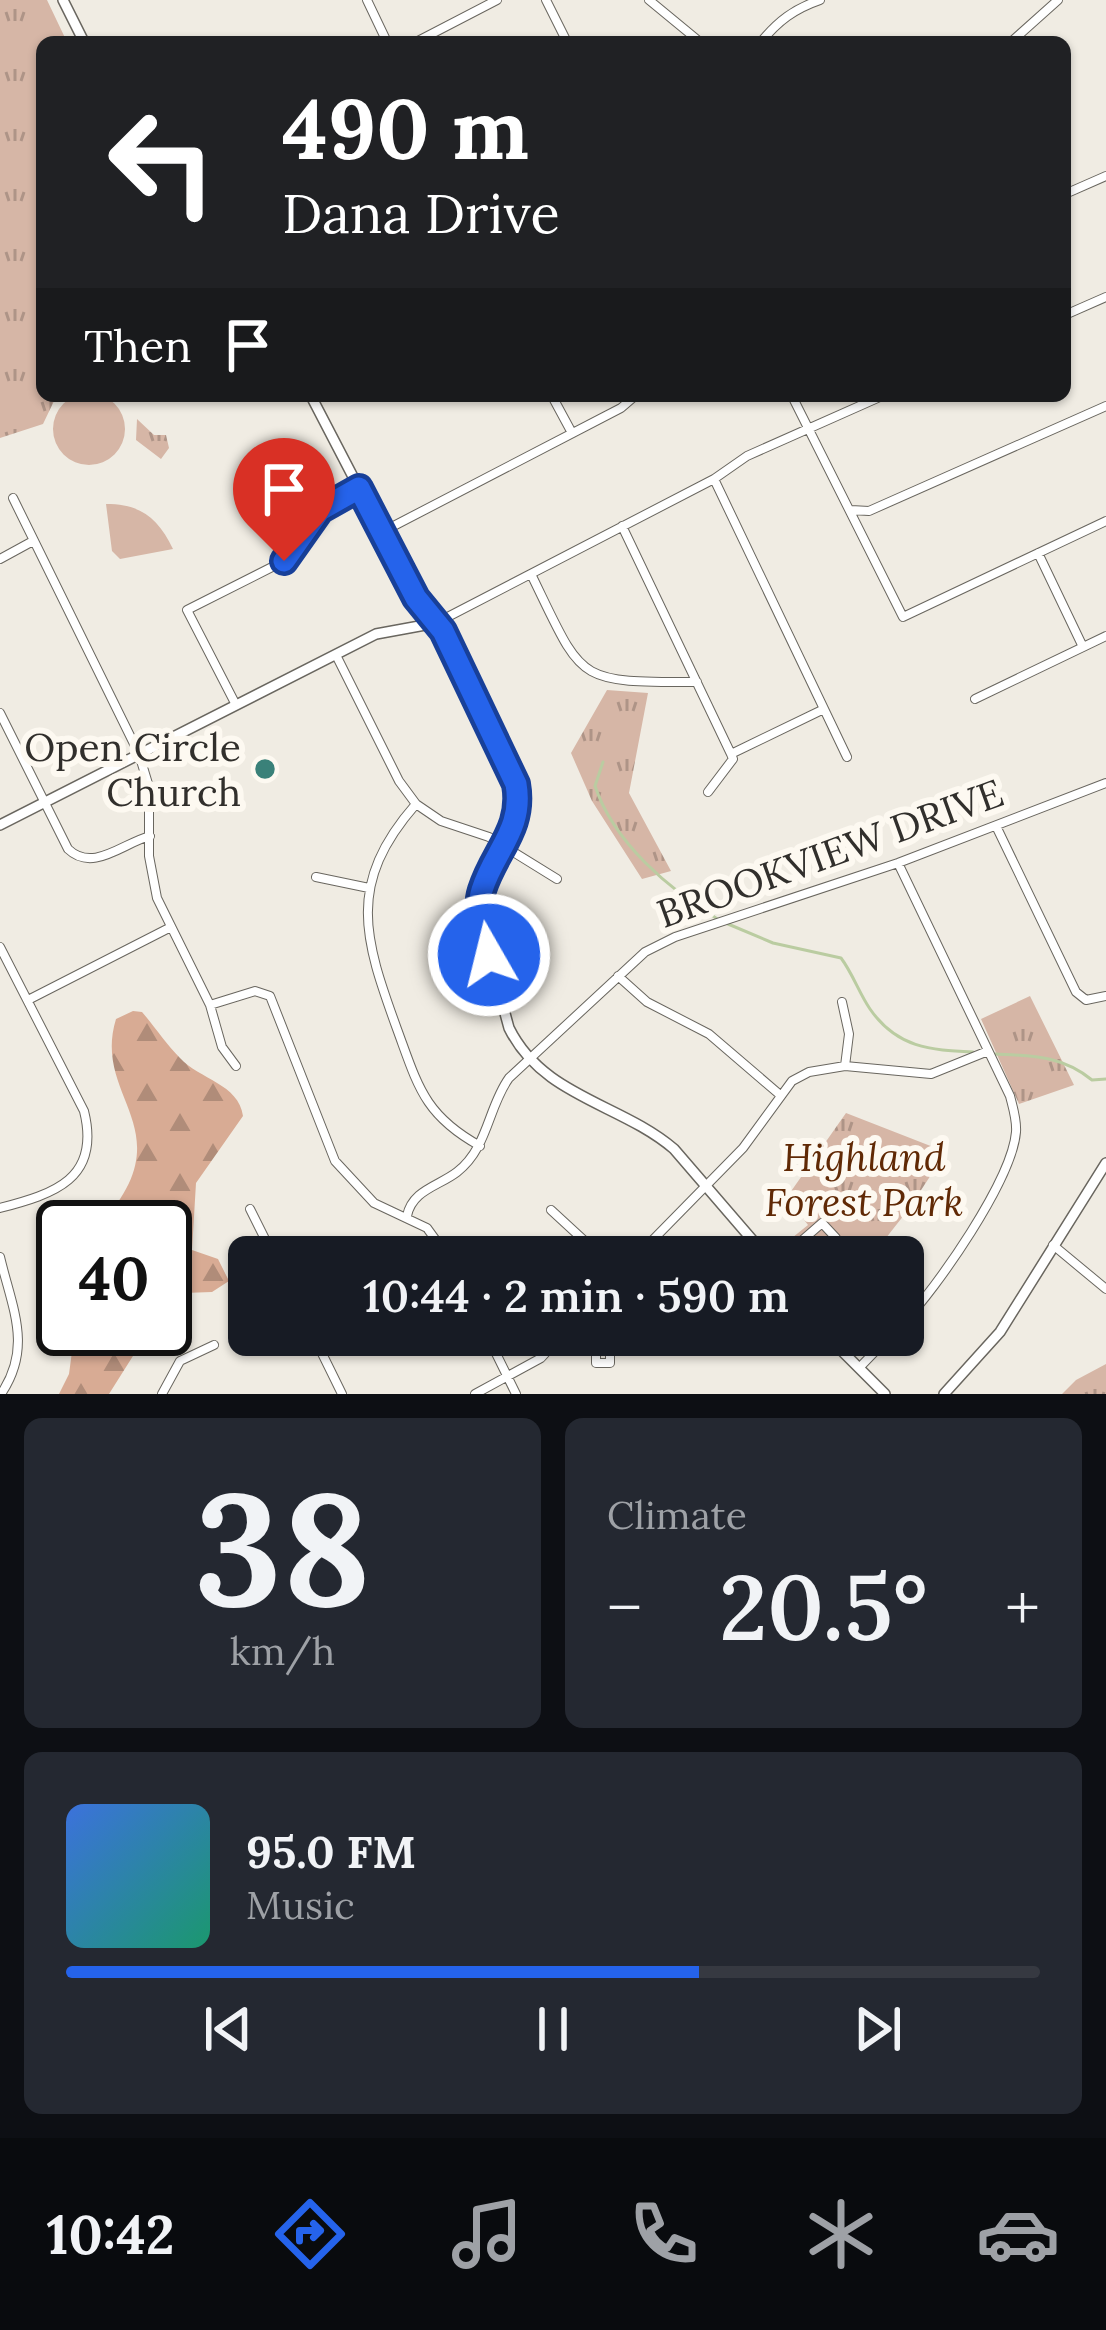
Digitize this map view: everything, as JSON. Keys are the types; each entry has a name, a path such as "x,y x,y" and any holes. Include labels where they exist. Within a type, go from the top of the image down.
{"street":[{"path":"63,0 81,36"},
{"path":"367,0 385,36"},
{"path":"428,36 497,0"},
{"path":"546,0 564,36"},
{"path":"649,0 693,36"},
{"path":"766,36 797,8 820,0"},
{"path":"1019,36 1058,0"},
{"path":"1071,191 1106,176"},
{"path":"1071,312 1106,297"},
{"path":"314,402 416,598 436,623 516,784 518,815 482,887 479,918 509,1028 529,1058 562,1088 657,1134 749,1236"},
{"path":"555,402 572,433"},
{"path":"382,532 627,402"},
{"path":"795,402 903,617 1106,521"},
{"path":"0,825 376,634 436,623 714,479 746,456 868,402"},
{"path":"851,510 869,511 1106,406"},
{"path":"714,479 847,758"},
{"path":"236,705 187,610 284,561 320,510 359,488"},
{"path":"13,498 139,754 149,787 151,877 210,1005 222,1048 236,1066"},
{"path":"622,526 733,759 708,792"},
{"path":"0,559 33,541"},
{"path":"1038,554 1084,647"},
{"path":"531,574 568,650 587,671 617,682 697,682"},
{"path":"975,699 1106,636"},
{"path":"336,655 399,782 416,804 441,820 505,846 557,879"},
{"path":"731,754 824,709"},
{"path":"0,713 68,850 85,860 98,859 150,836"},
{"name":"BROOKVIEW DRIVE","path":"407,1216 409,1205 424,1190 458,1171 480,1146 499,1093 529,1058 646,952 675,937 997,828 1106,782"},
{"path":"416,804 387,842 369,889 370,957 420,1091 442,1122 480,1146"},
{"path":"997,828 1076,992 1086,1000 1106,996"},
{"path":"898,863 1015,1111 1010,1156 946,1272 924,1298"},
{"path":"316,877 369,889"},
{"path":"28,1000 171,927"},
{"path":"0,948 84,1111 88,1148 78,1171 59,1190 0,1208"},
{"path":"618,976 646,1002 709,1034 779,1094"},
{"path":"210,1005 255,991 270,996 335,1161 374,1204 407,1216 433,1236"},
{"path":"842,1002 849,1034 845,1066"},
{"path":"658,1236 743,1148 779,1094 809,1072 845,1066 931,1074 988,1052"},
{"path":"944,1394 1000,1332 1104,1171"},
{"path":"250,1209 264,1236"},
{"path":"551,1210 579,1236"},
{"path":"807,1236 822,1223 834,1236"},
{"path":"1053,1245 1106,1288"},
{"path":"0,1257 20,1338 15,1373 1,1394"},
{"path":"162,1394 180,1361 214,1345"},
{"path":"323,1356 342,1394"},
{"path":"498,1356 517,1394"},
{"path":"475,1394 543,1356"},
{"path":"846,1356 885,1394"},
{"path":"858,1369 871,1356"}],"green space":[{"path":"0,0 47,0 64,36 36,36 36,402 54,402 43,424 0,438"},
{"path":"67,402 111,402 122,415 122,443 103,462 75,462 56,443 56,415"},
{"path":"137,419 154,435 166,435 169,448 161,459 136,440"},
{"path":"106,504 147,515 173,549 120,559 112,551"},
{"path":"607,690 648,693 629,793 671,871 642,879 592,801 571,753"},
{"path":"1030,996 1074,1085 1019,1104 981,1019"},
{"path":"142,1012 188,1065 240,1105 243,1116 196,1183 192,1250 192,1200 119,1200 135,1165 137,1140 115,1072 116,1019"},
{"name":"Highland Forest Park","path":"846,1113 946,1152 888,1236 794,1236 808,1225 787,1197"},
{"path":"192,1250 218,1259 228,1279 212,1292 192,1293"},
{"path":"71,1356 133,1356 109,1394 59,1394"},
{"path":"1106,1364 1106,1394 1062,1394 1076,1380"}],"waterway":[{"path":"603,762 595,786 615,827 645,863 719,920"},
{"path":"728,924 773,943 841,958 870,1009 891,1032 929,1048 973,1052"},
{"path":"995,1054 1046,1058 1092,1080 1106,1079"}],"place":[{"name":"Open Circle Church","path":"265,769"}],"route":[{"path":"284,561 320,510 359,488 416,598 443,631 516,784 519,800 514,828 482,887 479,918 489,955"}]}
